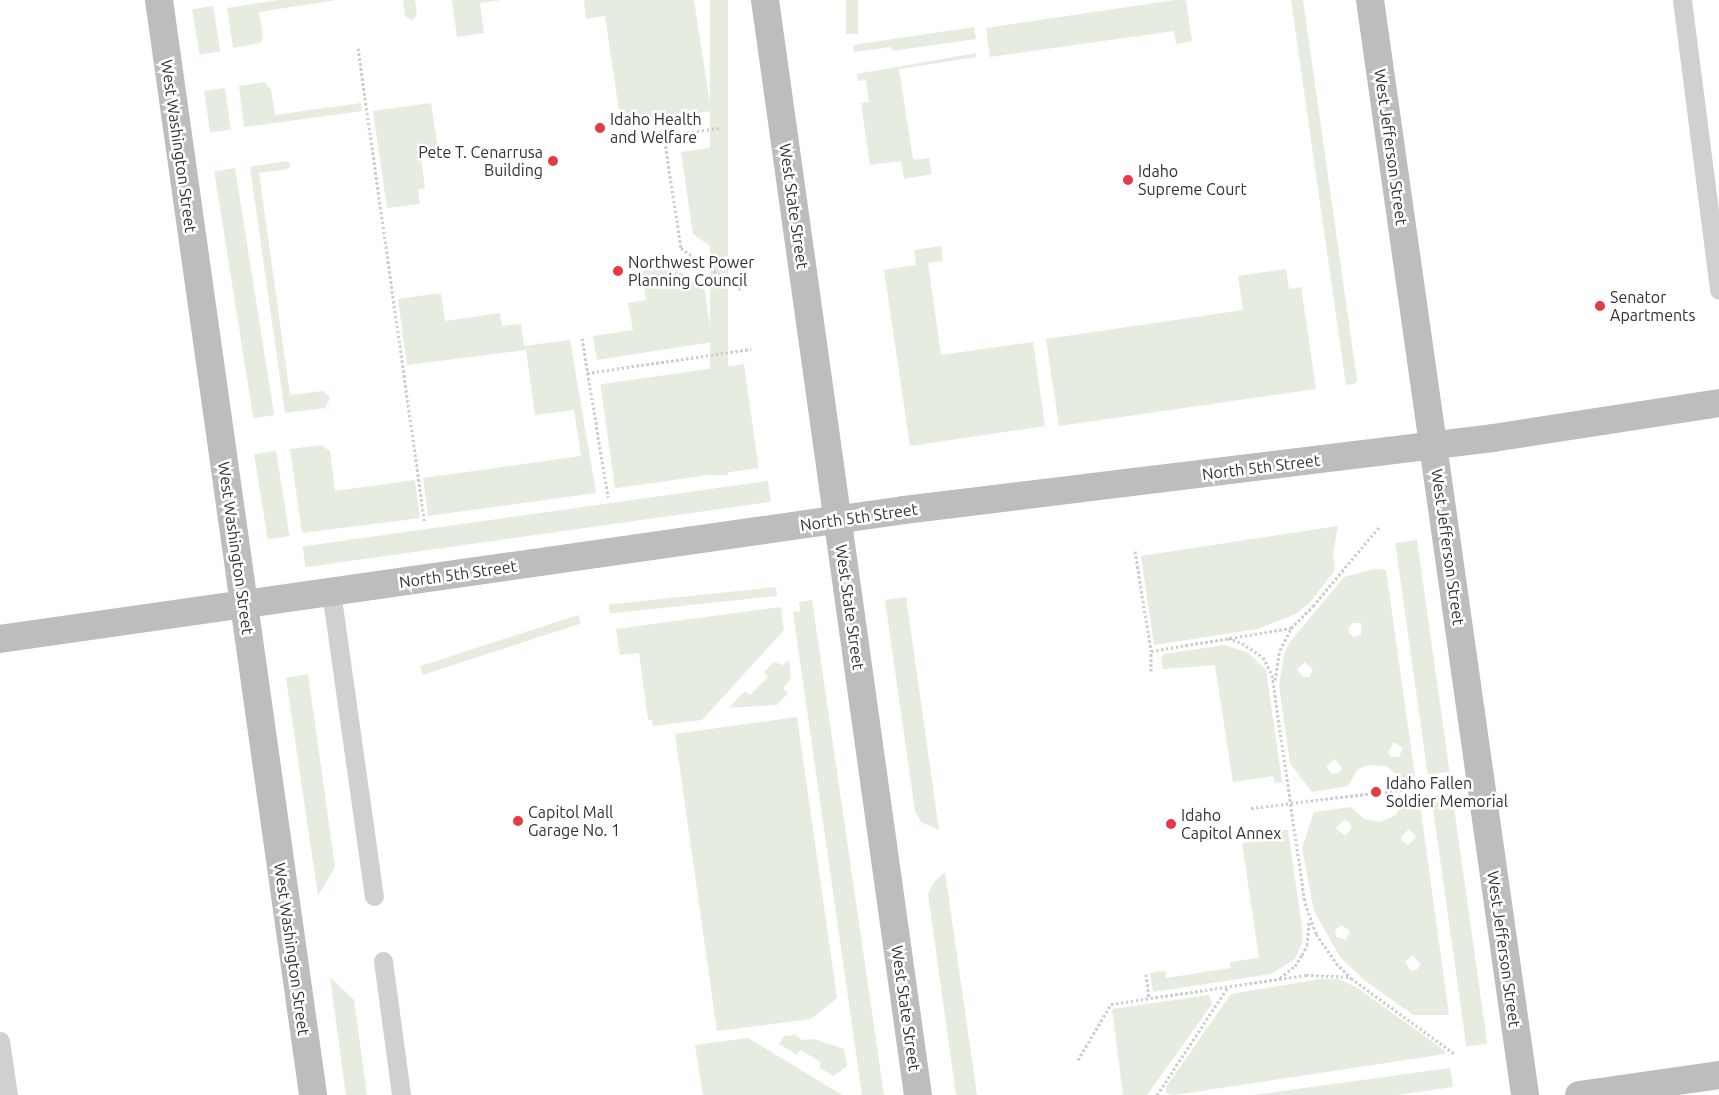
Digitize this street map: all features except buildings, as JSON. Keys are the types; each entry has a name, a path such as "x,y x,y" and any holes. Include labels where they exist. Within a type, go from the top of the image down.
{"street":[{"name":"West Washington Street","path":"159,0 313,1095"},
{"name":"West State Street","path":"765,0 918,1095"},
{"name":"West Jefferson Street","path":"1370,0 1525,1095"},
{"name":"North 5th Street","path":"0,639 838,520 1493,438 1719,403"},
{"path":"1579,1095 1719,1075"}],"lane":[{"path":"1682,0 1719,290"},
{"path":"332,591 374,896"},
{"path":"383,961 401,1095"},
{"path":"0,1041 8,1095"}],"path":[{"path":"358,48 425,523"},
{"path":"719,128 664,136 681,248 743,291"},
{"path":"582,338 608,497"},
{"path":"587,373 751,349"},
{"path":"1275,686 1280,650 1291,628 1313,606 1380,526"},
{"path":"1135,551 1151,651 1151,671"},
{"path":"1151,651 1291,628"},
{"path":"1228,638 1242,643 1263,657 1275,686 1309,918 1309,931 1302,955 1295,966 1277,979"},
{"path":"1251,808 1423,787"},
{"path":"1309,918 1326,951 1351,978 1455,1054"},
{"path":"1146,974 1150,998"},
{"path":"1078,1060 1111,1004 1322,974 1351,978"},
{"path":"1157,1095 1229,986"}],"shaded area":[{"path":"278,0 336,0 259,12 263,37 260,43 233,48 227,8"},
{"path":"403,0 415,0 417,14 412,21 405,16"},
{"path":"452,0 502,0 480,3 484,33 457,37"},
{"path":"584,0 694,0 711,111 621,124 605,16 586,19"},
{"path":"710,0 728,0 728,475 710,475"},
{"path":"846,0 858,0 858,34 846,34"},
{"path":"1175,0 1186,0 1192,41 1176,44 1174,31 990,57 986,28"},
{"path":"1291,0 1303,0 1357,380 1356,383 1346,385"},
{"path":"213,6 220,51 199,55 192,9"},
{"path":"974,27 976,39 892,51 891,47 854,52 853,45"},
{"path":"976,53 976,57 899,69 913,160 929,158 932,174 904,179 901,161 870,165 861,103 869,102 866,80 858,81 857,74"},
{"path":"264,82 271,89 275,115 361,103 362,111 244,127 239,86"},
{"path":"225,88 231,130 210,133 204,91"},
{"path":"431,103 438,149 420,152 425,188 418,189 420,204 387,208 373,111"},
{"path":"710,148 726,257 693,234 681,152"},
{"path":"287,161 291,165 288,169 259,173 290,395 323,391 330,398 325,408 285,413 250,167"},
{"path":"235,168 274,415 253,418 214,171"},
{"path":"941,246 943,261 928,263 941,355 1033,342 1045,426 910,446 884,270 916,265 914,250"},
{"path":"665,259 705,291 712,342 597,360 593,336 633,330 628,303 646,300 641,265"},
{"path":"1286,269 1289,289 1301,287 1316,389 1059,426 1046,339 1243,310 1238,276"},
{"path":"441,293 445,321 500,313 502,326 521,324 524,346 570,340 596,493 428,516 423,478 581,456 574,410 535,415 526,350 407,365 398,299"},
{"path":"744,364 759,468 615,488 600,384"},
{"path":"321,445 330,451 335,491 415,480 420,518 302,533 290,449"},
{"path":"276,451 289,536 268,539 254,454"},
{"path":"768,481 771,502 305,567 303,546"},
{"path":"1338,526 1333,554 1335,570 1312,600 1296,614 1257,629 1154,645 1141,556"},
{"path":"1417,540 1450,772 1428,775 1395,543"},
{"path":"1374,569 1386,570 1415,776 1401,778 1386,766 1367,765 1358,769 1348,786 1312,792 1290,763 1279,686 1284,655 1289,643 1344,577","holes":["1352,623 1361,623 1361,635 1354,637 1348,629","1305,662 1313,670 1309,677 1303,677 1297,669","1394,742 1403,748 1399,757 1391,757 1388,752","1335,759 1342,768 1340,772 1332,774 1326,766"]},
{"path":"776,587 777,596 610,614 609,605"},
{"path":"906,597 939,830 921,822 915,811 885,600"},
{"path":"812,600 884,1095 862,1095 793,612 800,611 799,602"},
{"path":"781,607 784,630 702,720 653,726 652,720 648,720 639,653 620,655 616,629"},
{"path":"578,615 581,624 423,675 420,666"},
{"path":"1225,645 1248,653 1266,670 1282,782 1275,783 1273,776 1233,782 1215,665 1163,669 1161,657 1164,654"},
{"path":"789,660 791,679 783,688 788,693 777,705 729,708 745,691 750,695 768,677 764,672 774,662 783,665"},
{"path":"308,674 335,867 318,896 286,678"},
{"path":"797,717 837,998 811,1019 717,1031 675,734"},
{"path":"1452,793 1487,1044 1466,1046 1431,796"},
{"path":"1419,797 1449,1015 1413,1015 1363,979 1340,957 1314,911 1302,848 1314,812 1351,807 1364,819 1380,822 1396,815 1405,799","holes":["1344,820 1349,822 1352,828 1345,836 1336,828","1409,829 1416,837 1409,844 1404,843 1401,837","1341,925 1350,931 1346,940 1336,937 1335,930","1413,955 1420,964 1418,969 1411,971 1405,962"]},
{"path":"1281,830 1288,830 1302,927 1303,941 1295,959 1271,974 1153,992 1150,973 1165,971 1166,978 1231,968 1230,962 1259,958 1242,843 1282,837"},
{"path":"945,872 977,1095 956,1095 928,894 934,882"},
{"path":"330,977 354,1000 367,1095 346,1095"},
{"path":"1320,979 1338,979 1356,987 1444,1050 1445,1054 1174,1095 1166,1093 1166,1087 1231,994"},
{"path":"1209,995 1212,1004 1147,1095 1123,1095 1112,1009"},
{"path":"795,1035 802,1040 814,1039 844,1049 847,1066 833,1076 819,1067 821,1062 800,1050 797,1055 779,1044 784,1036"},
{"path":"748,1038 842,1095 703,1095 695,1045"},
{"path":"1450,1068 1453,1087 1397,1095 1253,1095"}],"place":[{"name":"Idaho Health and Welfare","path":"600,128"},
{"name":"Pete T. Cenarrusa Building","path":"553,161"},
{"name":"Idaho Supreme Court","path":"1128,180"},
{"name":"Northwest Power Planning Council","path":"618,271"},
{"name":"Senator Apartments","path":"1600,306"},
{"name":"Idaho Fallen Soldier Memorial","path":"1376,792"},
{"name":"Capitol Mall Garage No. 1","path":"518,821"},
{"name":"Idaho Capitol Annex","path":"1171,824"}]}
